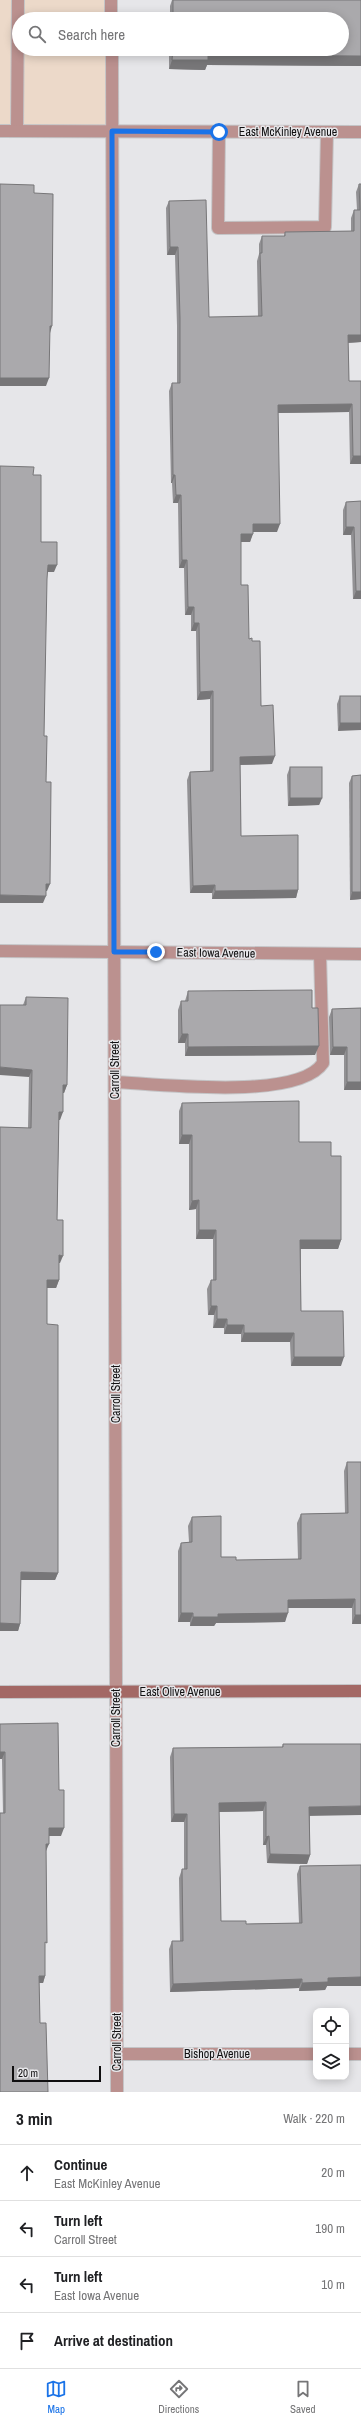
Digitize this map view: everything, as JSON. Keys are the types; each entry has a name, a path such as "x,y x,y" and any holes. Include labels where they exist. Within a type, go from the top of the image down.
{"street":[{"path":"18,0 18,12"},
{"path":"111,0 111,12"},
{"path":"17,131 18,56"},
{"name":"Carroll Street","path":"112,56 118,2092"},
{"name":"East McKinley Avenue","path":"0,131 361,132"},
{"path":"219,132 218,228 325,227 327,132"},
{"name":"East Iowa Avenue","path":"0,952 361,954"},
{"path":"115,1082 208,1087 262,1087 288,1083 319,1069 323,1063 320,954"},
{"name":"East Olive Avenue","path":"0,1692 361,1692"},
{"name":"Bishop Avenue","path":"117,2054 313,2054"},
{"path":"349,2054 361,2054"}],"shaded area":[{"path":"0,0 112,0 112,12 12,12 12,56 112,56 112,131 0,138"}],"building":[{"path":"173,0 361,0 361,56 349,56 349,12 173,12"},
{"path":"172,56 208,56 208,60 172,60"},
{"path":"0,184 34,185 34,193 53,194 52,326 50,326 49,378 0,378"},
{"path":"359,184 361,184 361,335 348,335 349,381 361,381 361,456 353,456 352,404 278,405 280,524 253,524 253,534 241,534 241,585 248,585 249,639 252,638 252,641 260,641 261,706 273,705 275,756 240,757 241,836 298,835 298,890 215,891 215,885 193,886 190,772 213,771 213,691 200,692 199,623 194,623 194,607 188,607 187,560 182,560 181,495 176,495 175,475 173,475 172,383 180,383 180,318 178,247 170,247 169,201 206,200 209,317 262,316 260,253 262,253 262,236 285,236 285,232 354,231 354,210 360,210"},
{"path":"0,466 34,467 33,475 41,475 41,542 57,542 57,565 48,565 47,579 44,736 47,736 46,782 51,782 50,884 46,884 46,896 0,895"},
{"path":"361,501 361,591 356,591 354,527 346,527 346,502"},
{"path":"340,696 361,696 361,723 340,723"},
{"path":"290,767 322,767 322,798 290,798"},
{"path":"361,775 361,892 352,892 352,776"},
{"path":"312,990 312,1008 318,1008 319,1046 188,1047 188,1034 182,1034 181,1001 188,1001 188,991"},
{"path":"26,997 68,998 67,1085 63,1085 63,1112 59,1112 57,1220 63,1220 63,1256 59,1255 59,1280 47,1280 47,1324 58,1325 58,1573 21,1572 20,1624 0,1623 0,1127 31,1128 32,1070 0,1067 0,1005 26,1005"},
{"path":"361,1008 361,1082 347,1082 347,1047 333,1047 332,1009"},
{"path":"299,1101 299,1142 331,1142 331,1156 341,1156 341,1240 300,1240 301,1311 343,1311 344,1357 294,1357 294,1333 244,1333 244,1325 227,1325 227,1319 217,1319 217,1306 211,1306 211,1280 216,1280 216,1230 199,1230 199,1200 192,1201 192,1135 182,1135 182,1103"},
{"path":"347,1462 361,1462 361,1615 355,1615 355,1599 288,1600 288,1613 218,1614 218,1617 193,1617 193,1613 181,1613 181,1543 192,1542 192,1517 221,1516 221,1557 236,1557 236,1560 301,1559 301,1514 348,1513"},
{"path":"58,1723 59,1790 64,1790 64,1828 49,1828 49,1844 46,1844 47,1943 45,1942 45,1976 39,1976 40,2023 46,2023 48,2092 0,2092 0,1813 5,1813 5,1752 0,1752 0,1724"},
{"path":"283,1744 361,1744 361,1806 309,1807 310,1855 270,1854 269,1836 266,1837 266,1802 219,1803 221,1921 246,1921 246,1924 302,1923 300,1866 361,1865 361,1977 328,1978 328,1982 302,1983 302,1979 173,1984 172,1941 183,1941 182,1869 187,1869 187,1814 174,1814 173,1748 283,1747"}],"route":[{"path":"156,952 114,952 112,131 219,132"}]}
